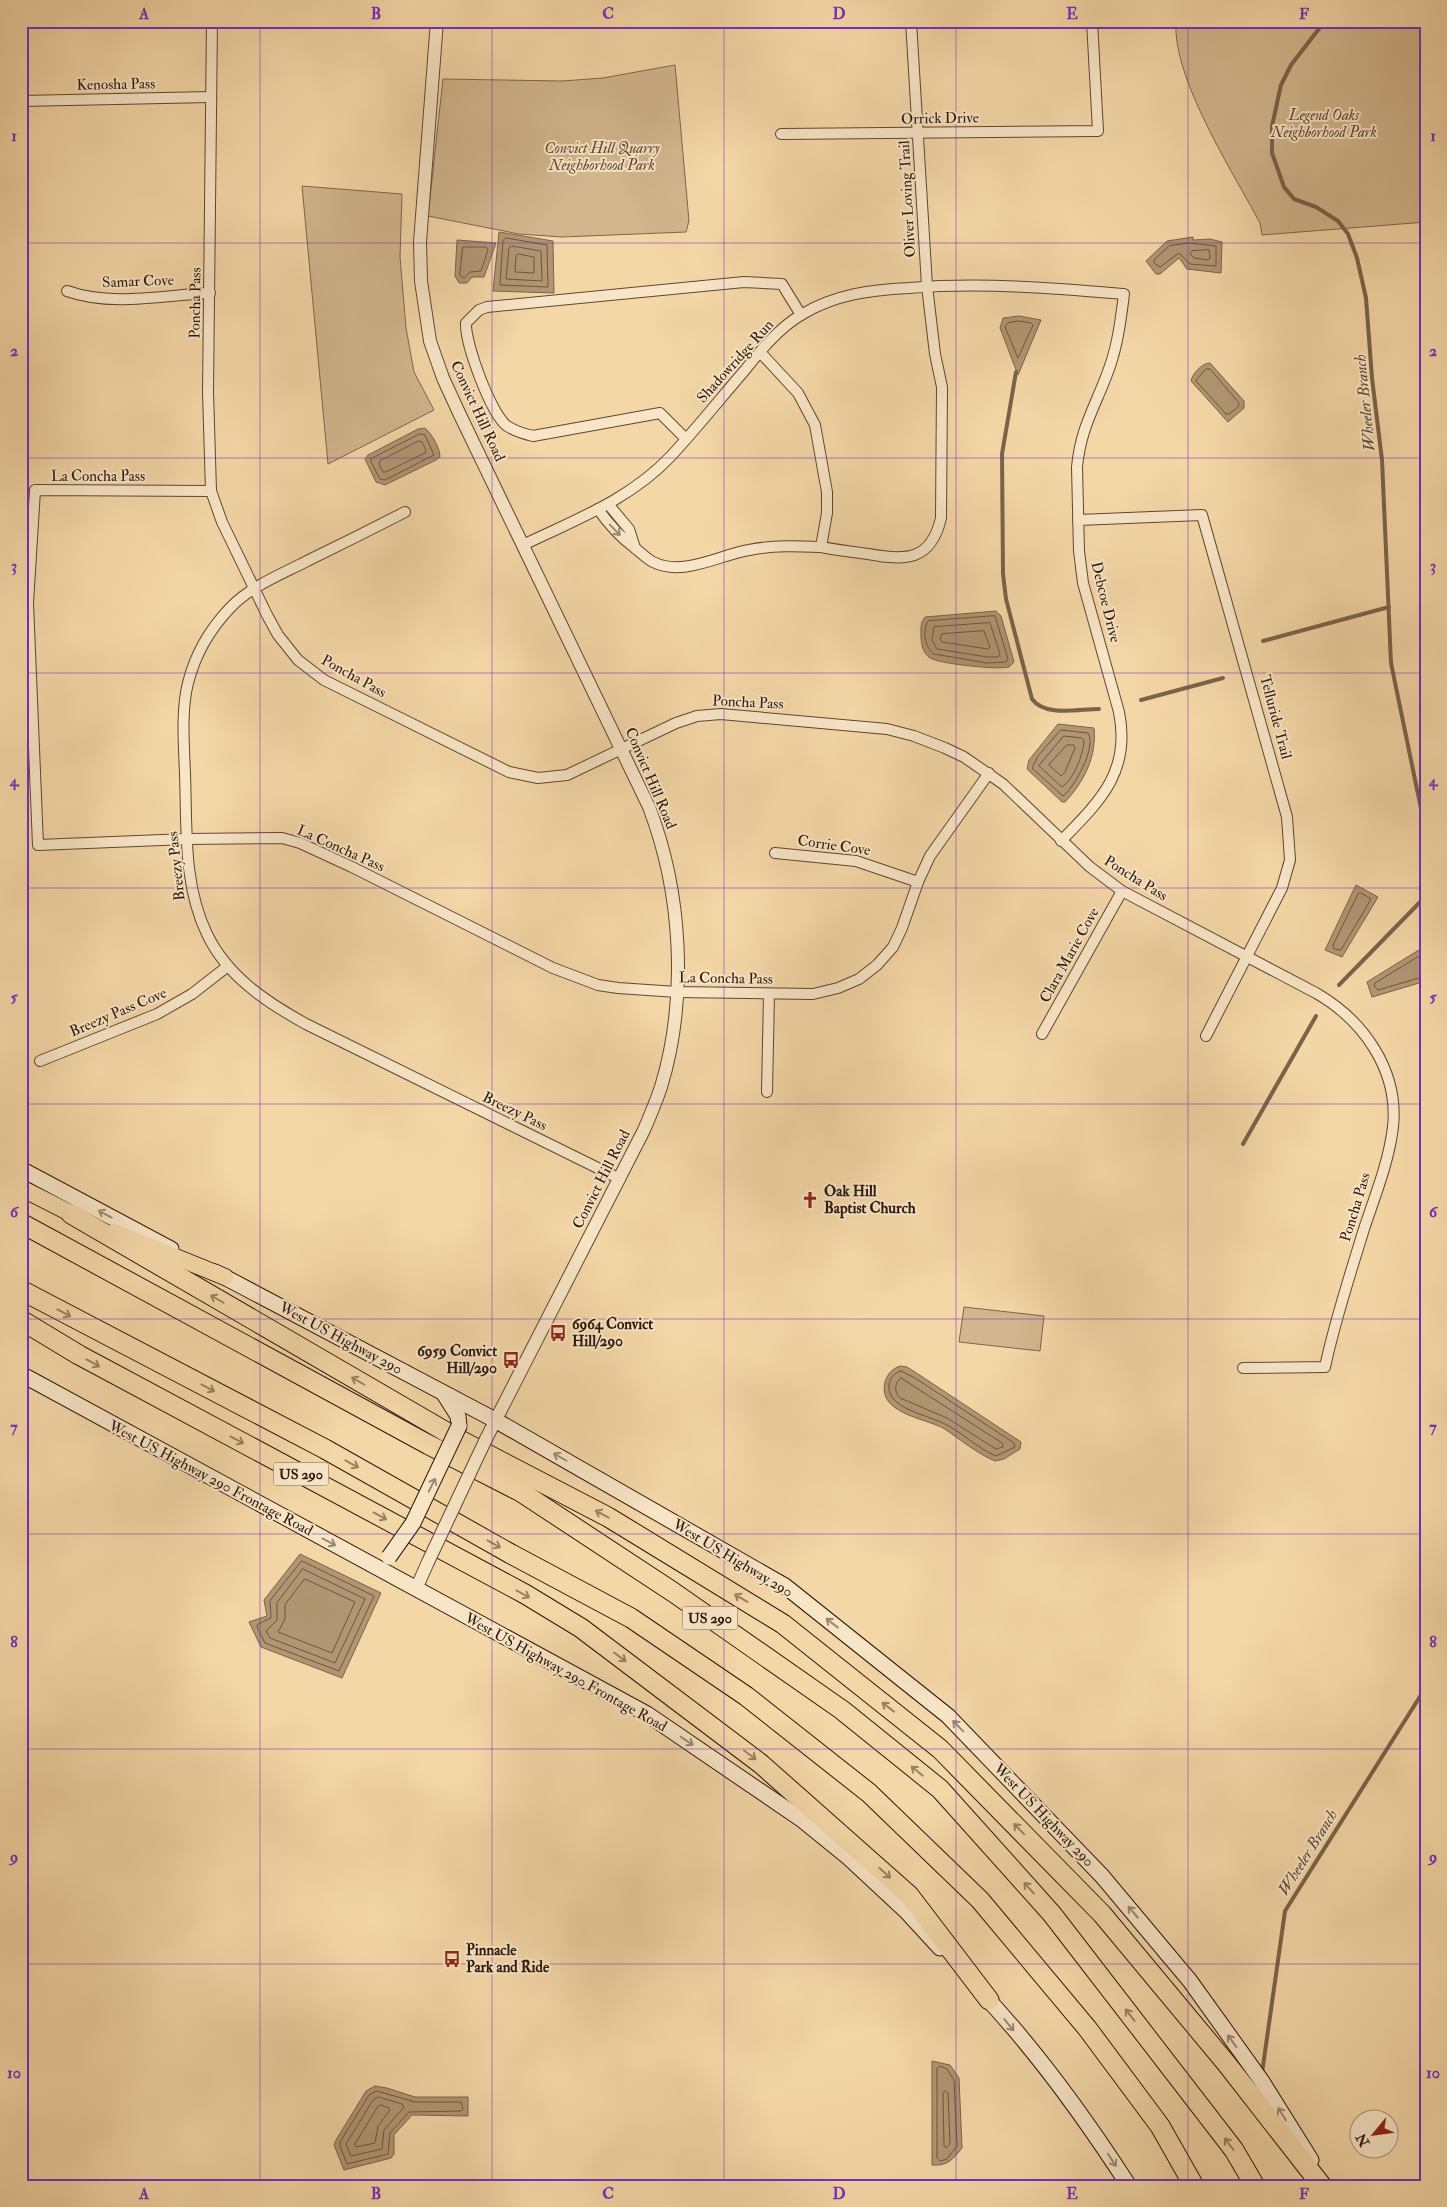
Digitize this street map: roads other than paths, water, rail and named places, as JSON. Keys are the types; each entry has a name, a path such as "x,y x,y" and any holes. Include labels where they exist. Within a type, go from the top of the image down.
{"highway":[{"path":"71,1214 608,1517 783,1624 940,1749 1102,1914 1226,2063 1324,2186"},
{"name":"US 290","path":"21,1223 429,1445 521,1492 681,1598 842,1710 940,1789 1052,1914 1234,2150 1254,2186"},
{"name":"US 290","path":"21,1290 325,1449 511,1554 631,1618 746,1696 869,1792 980,1900 1087,2028 1160,2126 1194,2186"},
{"name":"US 290","path":"21,1320 78,1355 525,1594 581,1628 761,1764 909,1894 988,2000"},
{"path":"304,1377 460,1433"}],"main road":[{"name":"West US Highway 290","path":"21,1169 495,1420 785,1586 948,1716 1102,1876 1190,1981 1261,2080 1324,2186"},
{"path":"21,1188 71,1214 226,1277"},
{"name":"West US Highway 290 Frontage Road","path":"21,1374 648,1714 801,1819 849,1858 906,1911 988,2000 1095,2134 1128,2186"},
{"path":"363,1560 390,1557 413,1523 460,1433 458,1416 443,1392"}],"street":[{"name":"Poncha Pass","path":"212,21 208,392 211,491 222,522 253,588 278,635 298,660 324,680 509,772 538,778 567,774 687,719 722,714 870,726 902,732 945,748 964,757 989,773 1019,799 1090,868 1122,891 1322,997 1349,1016 1373,1047 1382,1065 1390,1088 1393,1126 1389,1148 1338,1312 1325,1367 1244,1368"},
{"name":"Convict Hill Road","path":"416,1589 495,1420 644,1130 661,1087 673,1030 677,992 678,952 666,862 652,815 443,378 430,341 420,281 420,242 437,21"},
{"name":"Oliver Loving Trail","path":"598,509 613,529 635,548 653,562 672,567 695,564 748,550 782,545 822,547 892,558 908,558 920,552 938,532 941,518 942,387 927,286 911,21"},
{"name":"Orrick Drive","path":"781,134 1098,131 1092,21"},
{"name":"Kenosha Pass","path":"21,101 211,97"},
{"path":"686,438 660,413 532,436 514,430 506,425 499,415 481,380 468,342 466,323 479,310 487,307 744,282 782,284 801,314"},
{"name":"Shadowridge Run","path":"523,545 608,504 645,480 686,438 760,352 801,314 850,294 927,286 1027,286 1124,294"},
{"name":"Samar Cove","path":"67,291 91,297 108,298 210,293"},
{"name":"Debcoe Drive","path":"1061,841 1107,791 1117,769 1122,742 1122,726 1119,712 1083,583 1078,520 1079,451 1086,422 1114,356 1124,294"},
{"path":"760,352 798,393 815,425 827,492 827,513 822,547"},
{"name":"La Concha Pass","path":"211,491 35,490 25,603 38,845 187,839 282,838 300,843 352,867 553,968 608,987 677,992 769,994 824,992 849,984 869,972 886,956 898,938 918,882 936,846 989,773"},
{"path":"608,504 629,529 635,548"},
{"name":"Breezy Pass","path":"405,512 253,588 230,607 204,642 195,660 187,686 184,732 187,839 190,882 194,901 207,936 228,966 270,1005 620,1179"},
{"name":"Telluride Trail","path":"1078,520 1202,515 1248,671 1287,818 1290,832 1290,860 1282,888 1206,1036"},
{"name":"Corrie Cove","path":"774,853 856,860 918,882"},
{"name":"Clara Marie Cove","path":"1042,1034 1122,891"},
{"name":"Breezy Pass Cove","path":"40,1061 157,1014 192,994 228,966"},
{"path":"767,1092 769,994"}],"water":[{"path":"499,232 553,241 554,293 493,291"},
{"path":"1193,237 1193,240 1210,239 1222,242 1221,273 1187,269 1179,258 1160,274 1156,274 1146,261 1167,241"},
{"path":"457,240 496,243 484,277 472,277 467,283 459,283 455,276"},
{"path":"1019,316 1041,320 1018,375 1000,328 1003,318"},
{"path":"1210,363 1244,401 1244,408 1228,422 1191,381 1198,369"},
{"path":"425,428 435,441 440,457 385,485 376,482 365,459 368,455 418,429"},
{"path":"996,611 1001,616 1014,662 1009,667 983,667 947,663 932,659 923,649 921,628 925,617"},
{"path":"1058,724 1094,728 1093,749 1088,768 1078,786 1065,802 1062,802 1027,769 1029,760"},
{"path":"1356,885 1378,897 1342,957 1325,950"},
{"path":"1422,948 1426,954 1426,981 1372,997 1367,982"},
{"path":"900,1366 907,1367 1021,1442 1020,1449 1004,1459 995,1461 943,1428 895,1408 888,1401 884,1392 885,1382 887,1376"},
{"path":"300,1554 381,1593 342,1678 261,1647 249,1622 267,1616 264,1600"},
{"path":"932,2061 950,2065 959,2078 962,2148 949,2161 937,2165 932,2165"},
{"path":"375,2086 415,2097 468,2097 468,2116 412,2115 394,2135 394,2154 391,2158 344,2170 334,2145 366,2091"}],"waterway":[{"name":"Wheeler Branch","path":"1325,21 1291,65 1281,85 1272,126 1272,153 1284,187 1294,199 1316,207 1338,221 1348,234 1357,258 1366,298 1372,378 1382,460 1391,663 1426,833"},
{"path":"1016,372 1002,454 1003,574 1006,599 1032,699 1038,705 1053,710 1099,709"},
{"path":"1263,641 1389,607"},
{"path":"1141,700 1223,678"},
{"path":"1339,985 1426,896"},
{"path":"1243,1144 1316,1016"},
{"name":"Wheeler Branch","path":"1262,2073 1285,1911 1426,1687"}],"place":[{"name":"Oak Hill Baptist Church","path":"810,1200"},
{"name":"6964 Convict Hill/290","path":"558,1333"},
{"name":"6959 Convict Hill/290","path":"511,1360"},
{"name":"Pinnacle Park and Ride","path":"452,1959"}],"park label":[{"name":"Legend Oaks Neighborhood Park","path":"1324,124"},
{"name":"Convict Hill Quarry Neighborhood Park","path":"602,156"}]}
